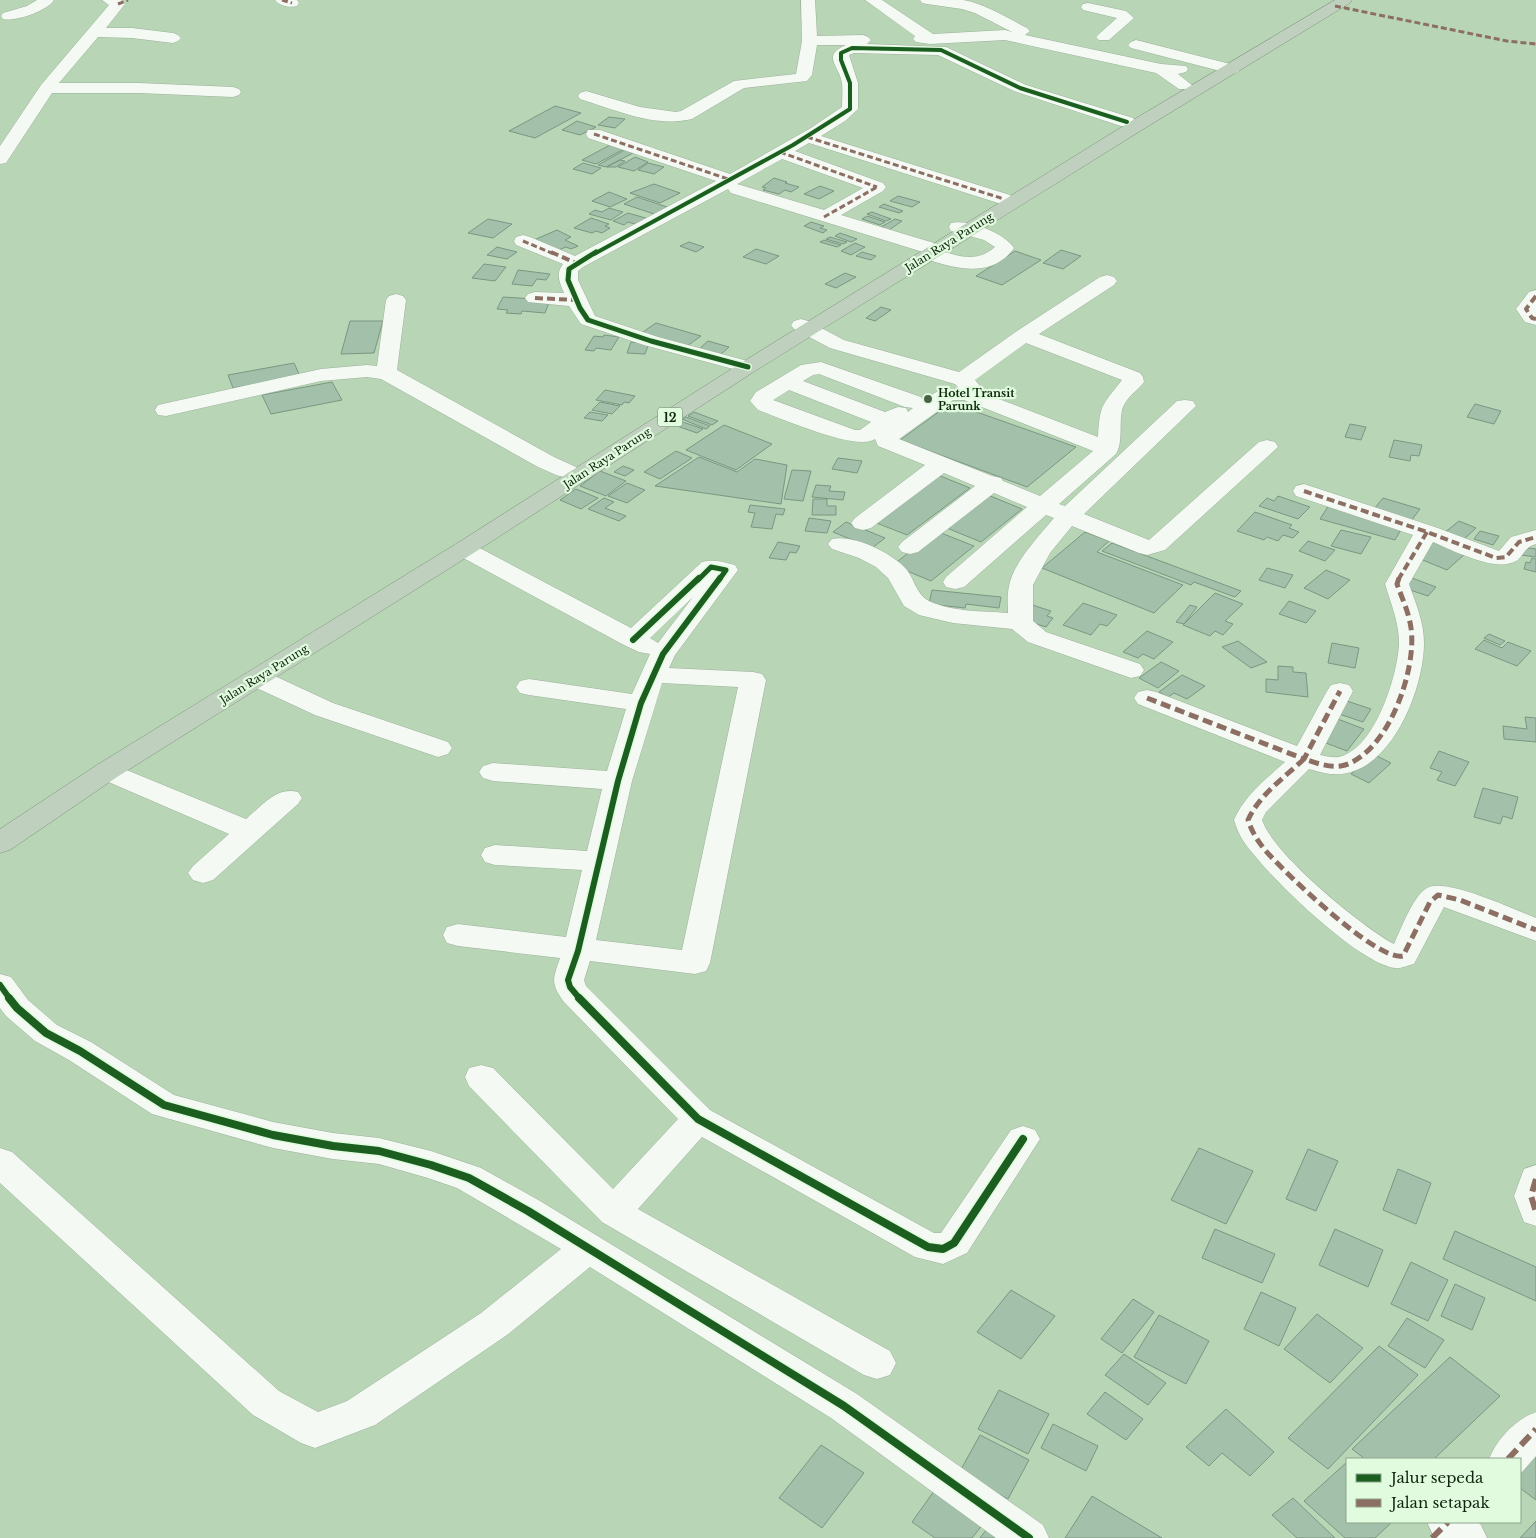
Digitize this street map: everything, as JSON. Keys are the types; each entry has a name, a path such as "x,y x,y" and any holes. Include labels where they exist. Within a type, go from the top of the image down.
{"highway":[{"name":"Jalan Raya Parung","path":"0,830 568,472 963,229 1139,124 1223,67 1330,0"},
{"name":"Jalan Raya Parung","path":"963,229 1004,199 1185,86 1345,0"},
{"name":"Jalan Raya Parung","path":"0,843 107,772 464,549 743,366"}],"street":[{"path":"8,16 32,8 47,0"},
{"path":"586,96 641,111 677,118 686,115 740,84 801,78 804,75 810,40 808,0"},
{"path":"872,0 930,39"},
{"path":"927,0 974,8 1017,30 1030,34 1050,37 1082,35 1104,37 1223,67"},
{"path":"0,157 47,88 96,32 118,1"},
{"path":"1088,7 1121,14 1127,18 1104,37"},
{"path":"96,32 173,38"},
{"path":"810,40 930,39 1005,35 1161,69 1223,67"},
{"path":"743,366 588,320 580,308 568,280 569,269 576,263 734,185 780,152 833,122 850,109 850,83 841,60 841,53 852,48 944,51 1020,88 1127,122"},
{"path":"1161,69 1185,86"},
{"path":"47,88 139,88 233,92"},
{"path":"594,134 824,217 931,250 958,262 984,264 1005,248 1002,242 963,229"},
{"path":"807,137 1004,199"},
{"path":"780,152 877,187 824,217"},
{"path":"523,241 576,263"},
{"path":"1107,281 948,387 886,439 889,442 1069,514 1147,548 1157,545 1267,447"},
{"path":"1536,296 1526,309 1532,318 1536,319"},
{"path":"535,298 577,300"},
{"path":"386,373 396,300"},
{"path":"796,333 948,387 1108,449"},
{"path":"955,582 1108,449 1110,415 1114,402 1133,382 1134,377 1024,335"},
{"path":"913,402 821,368 808,369 764,397 762,401 766,405 860,438 913,402 948,387"},
{"path":"166,410 321,375 367,371 386,373 546,462 568,472"},
{"path":"787,382 887,421"},
{"path":"1020,622 1021,585 1040,550 1069,514 1186,406"},
{"path":"863,522 942,463"},
{"path":"910,547 993,483"},
{"path":"1304,491 1496,558 1509,556 1520,541 1536,537"},
{"path":"1147,698 1304,759 1332,766 1347,765 1369,751 1388,725 1400,701 1409,660 1411,630 1397,584 1426,532"},
{"path":"840,544 870,554 886,562 903,583 910,598 924,608 944,614 1020,622 1029,632 1037,637 1131,670"},
{"path":"458,936 695,963 753,680 658,664 633,640 464,549"},
{"path":"633,640 711,567 726,570 658,664 641,703 618,781 578,951 568,980 570,987 698,1119 928,1247 943,1249 954,1243 1023,1139"},
{"path":"257,678 324,709 438,748"},
{"path":"529,687 641,703"},
{"path":"1340,691 1304,759 1265,796 1248,819 1248,826 1252,834 1270,857 1293,880 1390,956 1403,956 1430,902 1438,895 1460,900 1536,930"},
{"path":"107,772 250,832"},
{"path":"493,772 618,781"},
{"path":"203,873 288,798"},
{"path":"495,856 598,861"},
{"path":"0,985 16,1008 46,1033 80,1051 164,1105 272,1135 379,1152 431,1164 469,1178 528,1210 844,1406 1029,1538"},
{"path":"482,1077 614,1212 877,1363"},
{"path":"614,1212 698,1119"},
{"path":"0,1162 266,1403 315,1431 361,1413 485,1329 588,1248"},
{"path":"1536,1179 1531,1196 1536,1212"},
{"path":"1509,1458 1536,1429"}],"building":[{"path":"555,106 581,113 535,138 509,131"},
{"path":"609,117 625,119 615,128 598,125"},
{"path":"577,121 596,127 580,135 562,130"},
{"path":"610,145 624,149 596,164 582,160"},
{"path":"630,147 639,150 606,167 598,165"},
{"path":"635,157 648,162 634,171 618,167"},
{"path":"620,160 625,161 616,167 607,167"},
{"path":"583,163 601,168 592,174 573,169"},
{"path":"648,163 664,167 654,174 638,170"},
{"path":"774,178 799,187 791,192 785,190 779,194 763,190 766,188 762,187"},
{"path":"654,184 680,193 660,203 630,193"},
{"path":"820,186 834,191 819,199 804,194"},
{"path":"609,192 627,199 610,207 592,201"},
{"path":"898,196 920,202 912,207 890,201"},
{"path":"637,197 670,208 657,215 624,204"},
{"path":"884,204 903,211 899,213 879,207"},
{"path":"609,208 623,212 611,220 589,214 595,210 602,212"},
{"path":"872,212 891,219 886,221 867,214"},
{"path":"628,213 649,219 638,225 628,222 624,225 613,221"},
{"path":"867,216 885,222 880,225 862,219"},
{"path":"591,218 609,224 605,226 610,228 602,233 596,231 592,233 574,228"},
{"path":"488,219 512,224 493,238 468,233"},
{"path":"895,219 902,221 889,230 881,227"},
{"path":"811,222 824,226 820,228 827,230 823,233 804,226"},
{"path":"557,230 571,237 565,240 578,246 571,249 566,247 556,251 534,240"},
{"path":"840,233 857,239 851,242 835,236"},
{"path":"830,237 847,242 843,244 826,239"},
{"path":"824,240 841,245 837,247 820,242"},
{"path":"689,242 704,247 696,252 680,246"},
{"path":"855,243 865,247 851,255 841,251"},
{"path":"497,247 517,252 507,259 487,255"},
{"path":"756,249 779,256 766,264 743,257"},
{"path":"1061,250 1081,256 1063,269 1043,263"},
{"path":"1015,251 1041,260 1002,285 976,276"},
{"path":"862,252 876,256 871,260 856,256"},
{"path":"484,264 506,267 495,281 472,278"},
{"path":"518,270 550,274 546,280 537,279 532,286 512,284"},
{"path":"845,273 856,277 836,288 825,284"},
{"path":"503,297 550,300 545,313 522,311 521,314 506,313 508,310 497,309"},
{"path":"881,307 891,310 875,321 866,318"},
{"path":"350,321 383,321 374,353 341,354"},
{"path":"656,323 701,336 687,346 640,334"},
{"path":"604,335 619,337 611,350 596,348 594,351 585,350 594,336 603,337"},
{"path":"708,341 729,347 720,355 698,350"},
{"path":"631,342 649,343 645,354 627,353"},
{"path":"294,363 300,376 233,388 228,375"},
{"path":"332,382 342,400 271,414 262,395"},
{"path":"605,390 635,396 629,403 624,402 622,405 596,400"},
{"path":"600,402 620,406 612,414 592,410"},
{"path":"951,403 1076,447 1027,487 900,440"},
{"path":"1475,404 1501,411 1494,424 1467,417"},
{"path":"590,412 608,415 602,421 584,418"},
{"path":"694,412 718,421 712,425 688,416"},
{"path":"686,417 710,426 706,429 682,419"},
{"path":"680,421 703,429 697,433 674,425"},
{"path":"1350,424 1366,427 1361,440 1345,437"},
{"path":"724,425 772,444 736,470 686,450"},
{"path":"1394,440 1422,445 1419,456 1411,455 1410,461 1389,457"},
{"path":"676,451 692,458 660,479 644,472"},
{"path":"699,457 737,472 755,459 787,465 781,504 655,486"},
{"path":"838,458 862,461 857,473 832,469"},
{"path":"623,466 634,470 625,476 614,472"},
{"path":"792,470 811,471 803,501 784,499"},
{"path":"600,471 626,481 606,496 580,486"},
{"path":"933,473 970,488 907,535 869,520"},
{"path":"627,483 645,490 627,503 608,496"},
{"path":"816,485 831,486 829,491 845,492 843,500 812,497"},
{"path":"576,489 598,498 581,509 560,500"},
{"path":"983,493 1022,509 981,542 942,526"},
{"path":"1278,496 1310,507 1298,519 1259,506 1267,498 1274,501"},
{"path":"604,498 614,502 605,508 626,516 619,521 588,509"},
{"path":"1383,498 1420,509 1411,521 1374,509"},
{"path":"813,499 827,499 827,506 836,506 836,515 812,515"},
{"path":"750,505 785,509 783,515 776,514 772,529 751,527 755,513 748,512"},
{"path":"1329,505 1403,526 1395,540 1320,519"},
{"path":"1255,512 1292,525 1289,528 1299,532 1293,538 1283,535 1278,541 1267,537 1264,540 1237,531"},
{"path":"809,518 831,521 827,533 805,531"},
{"path":"1459,521 1476,528 1462,541 1444,533"},
{"path":"846,522 885,538 872,548 833,532"},
{"path":"1341,530 1371,537 1361,554 1331,546"},
{"path":"936,531 974,546 931,581 893,565"},
{"path":"1480,531 1499,536 1493,545 1474,539"},
{"path":"1085,532 1109,541 1097,552 1183,585 1154,613 1042,568"},
{"path":"1430,540 1465,554 1447,570 1413,556"},
{"path":"1308,541 1335,550 1325,561 1299,551"},
{"path":"778,542 800,546 796,553 790,552 786,560 769,558"},
{"path":"1112,543 1241,591 1235,597 1194,582 1191,585 1102,551"},
{"path":"1522,547 1536,549 1536,557 1521,555"},
{"path":"1532,558 1536,559 1536,572 1524,569 1526,562 1530,563"},
{"path":"1267,568 1293,575 1285,588 1259,580"},
{"path":"1326,570 1350,580 1328,599 1304,588"},
{"path":"1412,578 1436,587 1428,596 1404,588"},
{"path":"932,590 1001,597 999,608 966,604 965,608 929,604"},
{"path":"1215,593 1243,604 1225,621 1233,624 1223,635 1215,631 1210,636 1183,625"},
{"path":"1289,601 1316,611 1306,623 1279,614"},
{"path":"1026,603 1051,611 1047,616 1053,618 1046,627 1021,619"},
{"path":"1083,603 1117,615 1107,626 1100,624 1091,635 1063,625"},
{"path":"1190,605 1197,607 1184,624 1176,622"},
{"path":"1147,631 1173,642 1154,659 1143,654 1138,658 1123,652"},
{"path":"1489,634 1505,641 1500,645 1484,638"},
{"path":"1484,640 1502,648 1508,642 1531,651 1517,666 1475,649"},
{"path":"1238,641 1267,662 1251,668 1222,647"},
{"path":"1332,643 1359,648 1355,668 1328,663"},
{"path":"1161,662 1179,671 1158,688 1139,678"},
{"path":"1278,666 1293,667 1293,672 1306,673 1308,697 1266,692 1266,679 1278,680"},
{"path":"1182,675 1205,686 1187,699 1174,693 1168,697 1159,692"},
{"path":"1341,699 1371,709 1363,722 1333,712"},
{"path":"1525,717 1536,718 1536,742 1504,739 1503,726 1527,729"},
{"path":"1335,718 1364,729 1347,751 1318,740"},
{"path":"1439,751 1469,762 1455,786 1437,780 1442,772 1430,768"},
{"path":"1373,754 1391,763 1369,783 1351,774"},
{"path":"1483,788 1518,797 1512,819 1503,816 1500,824 1474,817"},
{"path":"1199,1148 1253,1171 1226,1224 1171,1200"},
{"path":"1308,1149 1338,1161 1316,1211 1286,1199"},
{"path":"1398,1169 1431,1183 1416,1224 1383,1210"},
{"path":"1215,1229 1275,1254 1262,1283 1202,1258"},
{"path":"1335,1229 1383,1250 1368,1287 1319,1265"},
{"path":"1455,1231 1536,1267 1536,1301 1443,1259"},
{"path":"1411,1262 1448,1280 1428,1321 1391,1304"},
{"path":"1455,1284 1485,1298 1472,1330 1441,1316"},
{"path":"1011,1290 1055,1316 1021,1359 977,1332"},
{"path":"1261,1292 1296,1308 1279,1346 1244,1329"},
{"path":"1133,1299 1154,1312 1122,1353 1101,1339"},
{"path":"1317,1314 1363,1348 1330,1383 1284,1349"},
{"path":"1159,1315 1209,1341 1186,1384 1134,1357"},
{"path":"1407,1318 1444,1340 1425,1368 1388,1346"},
{"path":"1379,1346 1418,1375 1328,1469 1288,1438"},
{"path":"1124,1354 1166,1383 1148,1405 1105,1375"},
{"path":"1450,1357 1500,1396 1435,1458 1364,1458 1352,1449"},
{"path":"999,1390 1049,1414 1028,1454 978,1429"},
{"path":"1105,1392 1143,1419 1126,1440 1087,1414"},
{"path":"1226,1409 1274,1452 1250,1476 1222,1453 1209,1466 1186,1447"},
{"path":"1053,1424 1098,1446 1086,1471 1041,1448"},
{"path":"980,1435 1029,1460 1008,1499 959,1473"},
{"path":"821,1445 864,1473 822,1528 779,1498"},
{"path":"1534,1445 1536,1446 1536,1500 1521,1489 1521,1461"},
{"path":"1346,1463 1346,1523 1391,1523 1375,1538 1345,1538 1304,1501"},
{"path":"934,1491 983,1524 972,1538 935,1538 912,1522"},
{"path":"1092,1496 1162,1538 1065,1538"},
{"path":"1293,1498 1335,1538 1297,1538 1272,1515"},
{"path":"1536,1521 1536,1538 1520,1538"},
{"path":"986,1530 998,1538 980,1538"}],"marked path":[{"path":"118,4 128,0"},
{"path":"282,0 292,3"},
{"path":"1335,6 1507,41 1536,44"},
{"path":"594,134 731,180"},
{"path":"807,137 1004,199"},
{"path":"780,152 877,187"},
{"path":"824,217 877,187"},
{"path":"523,241 576,263"},
{"path":"1536,296 1526,309 1532,318 1536,319"},
{"path":"535,298 577,300"},
{"path":"1304,491 1427,532 1496,558 1506,557 1519,542 1536,537"},
{"path":"1427,532 1397,584 1410,622 1412,645 1404,686 1386,728 1374,745 1360,758 1345,765 1330,765 1304,759 1264,797 1248,820 1252,832 1265,850 1285,871 1335,916 1359,935 1393,957 1403,956 1430,902 1438,895 1460,900 1536,930"},
{"path":"1147,698 1304,759 1340,691"},
{"path":"1536,1179 1531,1196 1536,1212"},
{"path":"1509,1458 1536,1429"},
{"path":"1432,1538 1447,1523"}],"cycle path":[{"path":"748,367 651,341 588,320 580,308 568,280 569,269 576,263 690,203 805,138 850,109 850,83 841,60 841,53 852,48 941,50 1020,88 1127,122"},
{"path":"633,640 711,567 726,570 663,654 641,703 618,781 578,951 568,980 575,994 698,1119 928,1247 943,1249 954,1243 1023,1139"},
{"path":"0,985 17,1008 46,1033 80,1051 164,1105 273,1135 333,1146 379,1151 431,1165 469,1178 528,1211 844,1406 1029,1538"}],"place":[{"name":"Hotel Transit Parunk","path":"928,399"}]}
